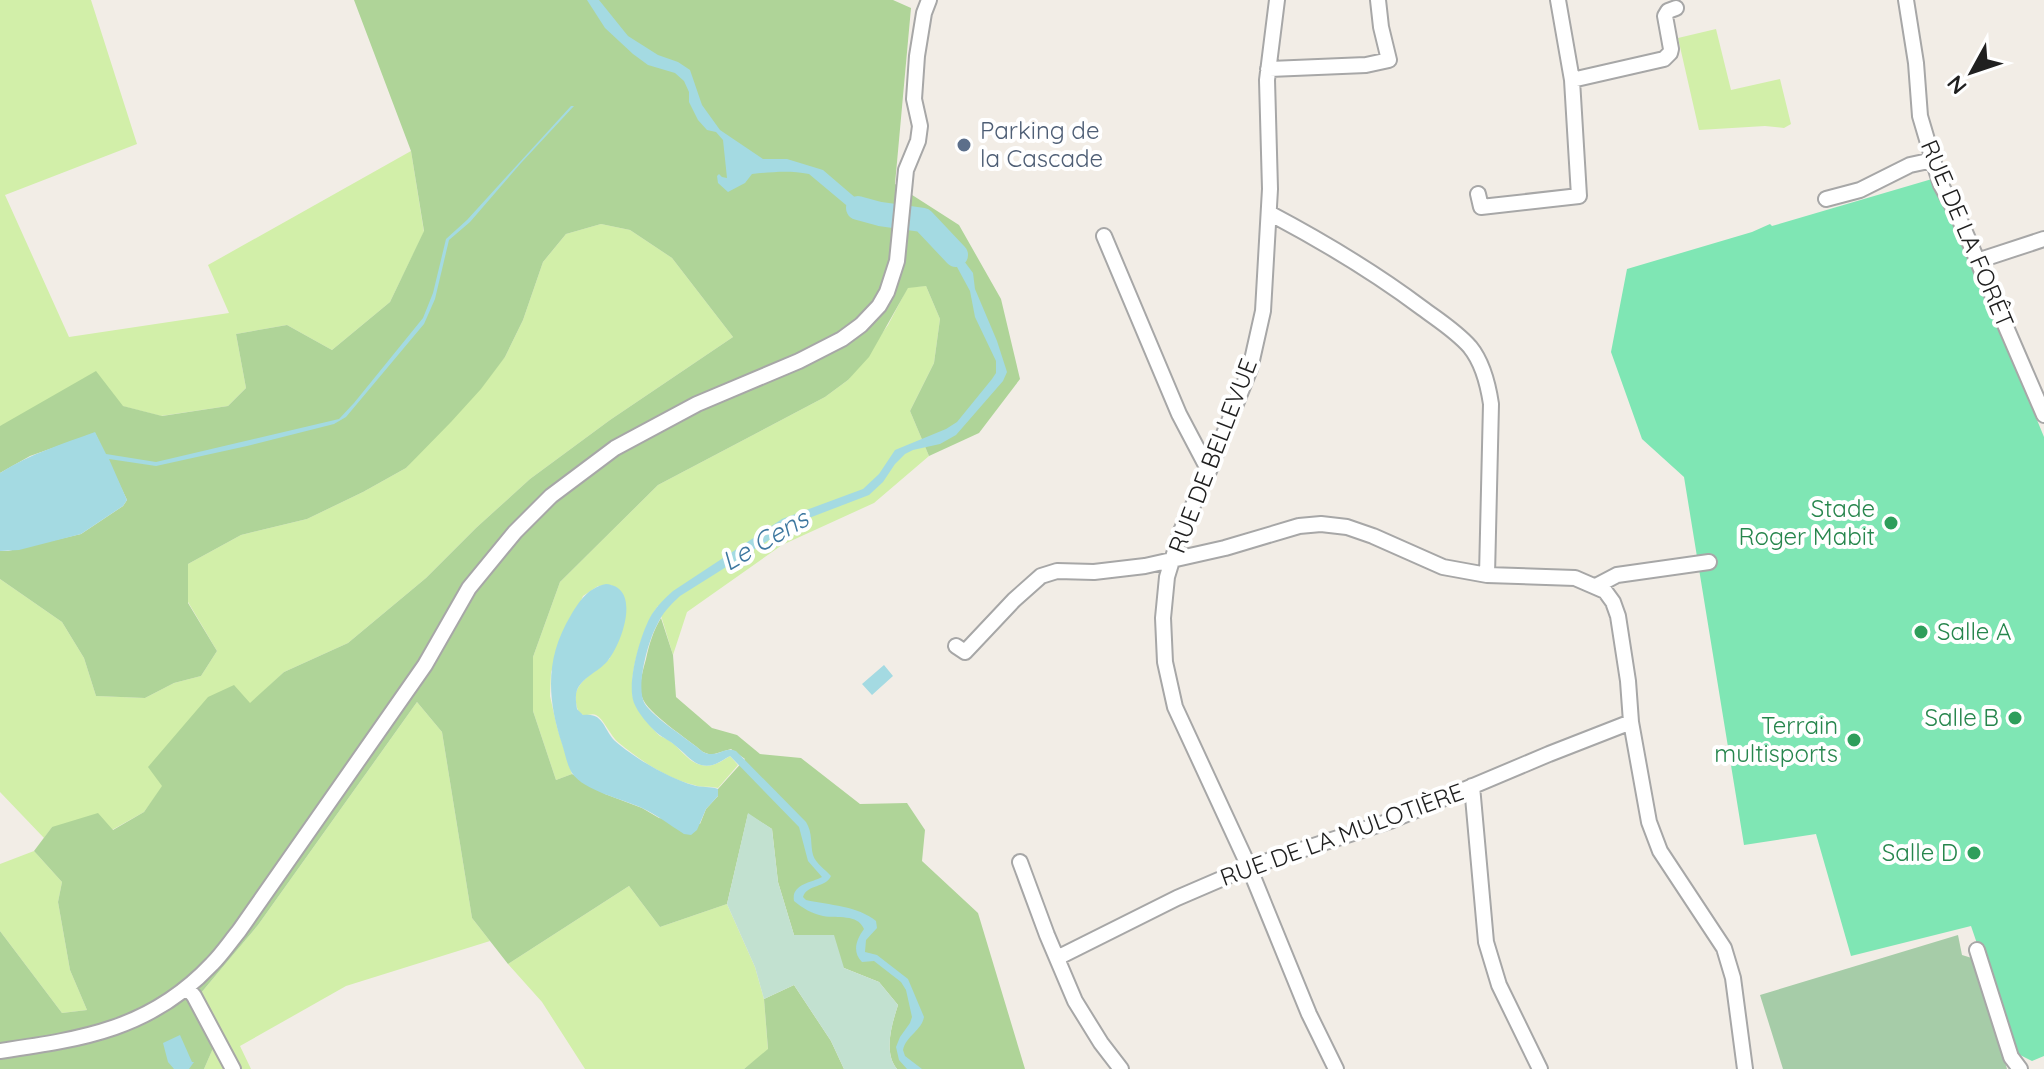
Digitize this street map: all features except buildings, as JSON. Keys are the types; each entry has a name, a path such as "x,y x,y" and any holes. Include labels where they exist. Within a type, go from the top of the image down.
{"street":[{"path":"0,1051 80,1038 123,1025 187,988 239,931 425,665 469,588 515,532 551,496 615,448 697,404 799,361 842,339 879,306 897,261 906,170 918,141 920,126 914,99 917,56 929,0"},
{"name":"RUE DE BELLEVUE","path":"1277,0 1268,69 1269,213 1263,311 1250,369 1181,531 1167,577 1163,618 1165,662 1175,707 1249,867 1309,1014 1336,1069"},
{"path":"1268,69 1366,65 1389,60 1378,0"},
{"path":"1478,194 1481,207 1579,196 1572,80 1558,0"},
{"name":"RUE DE LA FORÊT","path":"1906,0 1920,116 1941,185 1959,218 2044,415"},
{"path":"1572,80 1664,59 1671,49 1665,16 1676,8"},
{"path":"1826,199 1860,190 1910,165 1933,160"},
{"path":"1269,213 1392,286 1448,327 1480,362 1491,404 1487,575"},
{"path":"1104,236 1179,414 1209,471"},
{"path":"1977,261 2044,239"},
{"path":"956,646 965,652 1041,576 1057,571 1094,572 1172,560 1299,526 1321,524 1347,527 1443,567 1487,575 1575,578 1596,586 1605,591 1618,616 1631,722 1649,822 1660,851 1724,948 1733,978 1745,1069"},
{"path":"1596,586 1617,575 1709,562"},
{"name":"RUE DE LA MULOTIÈRE","path":"1057,958 1177,898 1249,867 1390,821 1631,722"},
{"path":"1472,786 1486,942 1499,985 1540,1069"},
{"path":"1020,862 1075,1001 1121,1069"},
{"path":"1977,950 2011,1057 2020,1069"},
{"path":"187,988 233,1069"}],"green space":[{"path":"0,0 91,0 137,144 5,195 69,337 229,313 208,265 411,151 424,232 390,302 332,350 287,325 236,334 246,388 228,406 161,416 122,406 0,426"},
{"path":"354,0 893,0 911,8 895,184 959,225 1001,299 1020,379 979,433 929,456 910,411 934,363 940,319 926,286 908,288 869,357 848,380 825,397 658,485 560,582 533,657 533,711 556,780 572,774 605,794 659,818 700,824 706,809 718,796 718,789 745,759 731,749 711,755 703,752 645,703 641,678 661,618 673,655 676,697 712,728 737,735 760,754 801,758 860,804 907,803 925,830 922,861 978,913 1025,1069 897,1069 890,1046 898,1005 879,982 844,968 794,935 778,882 772,829 748,814 727,904 660,927 629,886 508,964 472,918 442,732 417,702 258,925 190,1006 214,1046 204,1069 0,1069 0,931 62,1013 87,1010 70,970 58,902 62,882 34,851 52,827 98,813 113,830 144,812 162,786 148,767 208,697 234,685 250,703 284,672 348,643 426,578 530,479 610,420 733,337 672,258 630,230 601,224 566,234 543,262 523,320 505,357 481,389 406,468 307,519 241,535 188,564 188,603 217,651 201,676 174,683 145,698 96,696 84,658 62,622 0,579 0,551 81,534 123,506 127,500 95,433 30,456 0,473 0,426 96,371 123,406 162,416 228,406 246,388 236,334 287,325 332,350 390,302 424,231 411,151"},
{"path":"1716,29 1731,90 1780,79 1791,124 1784,128 1765,126 1699,130 1678,38"},
{"path":"1932,179 1951,211 2044,437 2044,1056 2032,1061 2014,1052 1971,926 1851,956 1816,834 1744,845 1684,477 1642,439 1611,352 1627,269 1770,224 1772,226"},
{"path":"601,224 630,230 672,258 733,337 610,420 530,479 426,578 348,643 284,672 250,704 149,766 163,786 144,812 112,830 52,827 44,838 0,792 0,579 62,622 84,658 96,696 145,698 174,683 201,676 217,651 188,602 188,564 241,535 307,519 406,468 505,357 523,320 543,262 566,234"},
{"path":"926,286 940,319 934,363 910,411 929,456 874,503 782,545 687,612 673,655 658,606 647,625 632,680 632,692 638,709 660,736 692,761 709,766 730,756 738,765 718,788 684,782 654,768 627,750 596,715 579,712 576,706 578,688 610,658 612,585 598,586 583,596 551,672 550,696 572,774 556,780 533,711 533,657 560,582 658,485 825,397 848,380 888,325 908,287"},
{"path":"417,702 442,732 472,918 490,941 346,986 240,1046 251,1069 204,1069 214,1046 190,1006 258,925"},
{"path":"748,813 772,829 778,882 794,935 834,935 844,968 879,982 898,1005 890,1046 897,1069 844,1069 831,1041 794,985 764,999 755,967 727,904"},
{"path":"34,851 62,882 58,902 70,970 87,1010 62,1013 0,931 0,864"},
{"path":"629,886 660,927 727,904 755,967 764,999 768,1050 744,1069 585,1069 542,1002 508,964"},
{"path":"1958,935 1962,955 1975,959 2007,1069 1783,1069 1760,995"},
{"path":"794,985 831,1041 844,1069 744,1069 768,1049 764,999"}],"water":[{"path":"587,0 599,0 628,36 690,70 702,105 720,130 763,159 787,159 823,170 858,200 888,213 887,219 875,223 864,220 809,174 752,174 745,183 728,192 718,183 717,176 727,178 723,140 698,120 684,81 675,73 648,65 633,54 605,28"},
{"path":"574,106 470,222 449,240 435,299 424,324 346,417 334,424 156,466 109,459 127,500 123,506 81,534 19,550 0,551 0,473 46,450 95,432 106,454 156,462 339,419 423,318 433,293 446,239"},
{"name":"Le Cens","path":"941,230 973,273 975,289 1007,372 1003,381 956,435 940,444 905,454 869,495 796,523 680,596 664,613 653,632 641,687 645,704 663,722 708,754 736,751 806,822 814,858 831,876 825,883 805,893 803,897 806,900 852,909 876,921 877,928 866,940 865,952 877,955 908,979 924,1017 903,1050 905,1056 922,1069 907,1069 899,1060 896,1047 912,1017 901,982 874,961 862,962 859,958 856,946 864,929 861,924 846,918 819,915 794,901 799,888 822,877 808,861 799,827 730,756 713,765 701,765 657,733 634,703 632,683 639,645 648,622 673,591 782,519 863,489 879,474 895,450 957,422 992,379 996,373 996,361 975,317 970,291 948,254 932,240 931,236"},
{"path":"606,584 617,587 623,595 626,616 623,629 609,659 577,690 577,709 583,715 599,719 615,741 652,767 696,786 718,789 718,796 706,809 697,830 691,835 684,834 642,808 585,785 572,773 567,763 553,710 553,663 563,631 578,604 589,592"},
{"path":"884,665 893,676 872,695 862,684"},
{"path":"180,1035 194,1062 189,1069 174,1069 168,1062 163,1043"}],"waterway":[{"name":"Le Cens","path":"858,208 923,220 956,255"}],"place":[{"name":"Parking de la Cascade","path":"964,145"},
{"name":"Stade Roger Mabit","path":"1891,523"},
{"name":"Salle A","path":"1921,632"},
{"name":"Salle B","path":"2015,718"},
{"name":"Terrain multisports","path":"1854,740"},
{"name":"Salle D","path":"1974,853"}]}
